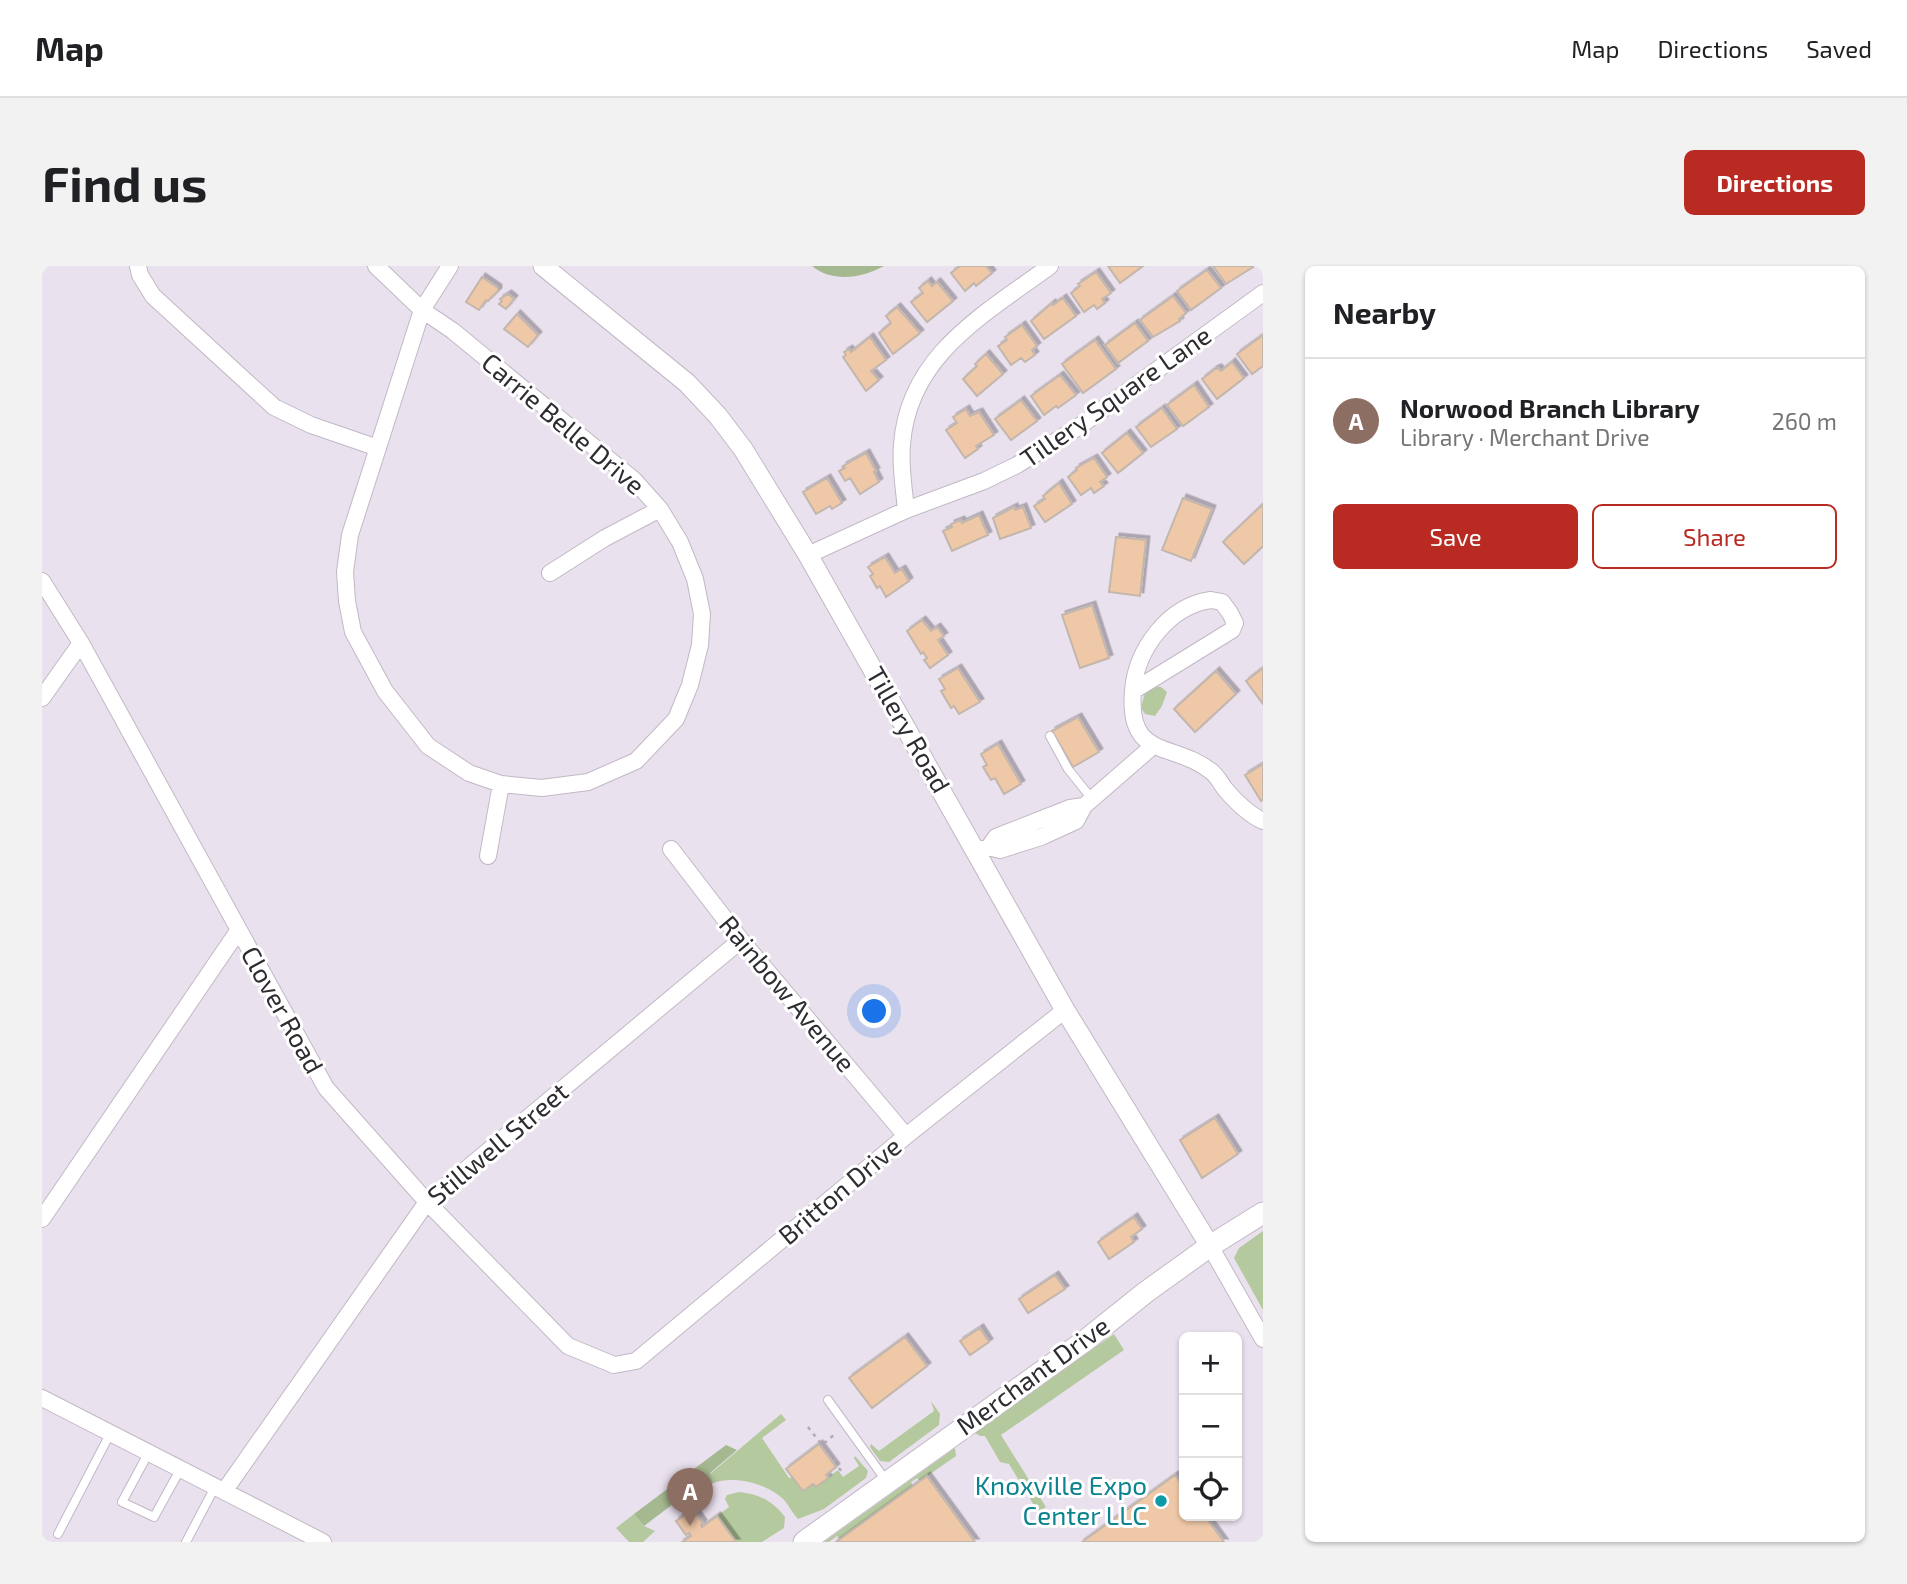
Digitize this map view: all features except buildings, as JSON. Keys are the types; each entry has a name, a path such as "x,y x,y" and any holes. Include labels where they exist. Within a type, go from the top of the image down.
{"main road":[{"name":"Merchant Drive","path":"804,1542 1086,1340 1210,1246 1263,1213"}],"street":[{"path":"138,266 140,275 153,296 274,407 311,425 379,449"},
{"path":"376,266 422,310"},
{"name":"Carrie Belle Drive","path":"422,310 463,339 634,480 660,509 680,542 695,579 702,614 700,645 690,685 676,719 636,761 588,782 542,788 501,784 469,773 429,746 385,691 354,632 347,601 345,572 350,535 422,310 450,266"},
{"name":"Tillery Road","path":"543,266 687,383 719,415 743,449 983,849 1065,1010 1210,1246"},
{"path":"906,510 901,468 902,444 905,421 923,377 935,357 952,340 1050,266"},
{"name":"Tillery Square Lane","path":"808,555 906,510 1001,473 1053,444 1263,293"},
{"path":"550,573 605,538 660,509"},
{"name":"Clover Road","path":"42,581 81,643 326,1088 427,1202 568,1346 614,1365"},
{"path":"1133,691 1232,630 1234,620 1222,601 1204,601 1169,620 1152,639 1134,673 1131,711 1135,726 1153,746 1202,764 1249,814 1263,821"},
{"path":"42,698 81,643"},
{"path":"983,849 996,837 1088,803 1153,746"},
{"path":"488,856 501,784"},
{"name":"Rainbow Avenue","path":"671,849 741,940 906,1136"},
{"path":"42,1219 238,931"},
{"name":"Stillwell Street","path":"220,1488 427,1202 741,940"},
{"name":"Britton Drive","path":"614,1365 636,1361 906,1136 1065,1010"},
{"path":"1210,1246 1263,1339"},
{"path":"42,1398 323,1542"}],"lane":[{"path":"1050,736 1088,803"},
{"path":"828,1400 887,1482"},
{"path":"58,1534 111,1432"},
{"path":"149,1452 122,1502 154,1517 181,1468"},
{"path":"186,1542 220,1488"}],"path":[{"path":"808,1427 822,1444 836,1433"},
{"path":"839,1468 844,1475"}],"green space":[{"path":"812,266 884,266 857,276 838,277"},
{"path":"1161,687 1167,692 1155,716 1145,714 1141,708 1146,688"},
{"path":"1263,1231 1263,1310 1234,1258 1239,1248"},
{"path":"1114,1334 1124,1350 1001,1435 1046,1507 1038,1512 1009,1464 1000,1462 985,1436 975,1433"},
{"path":"931,1401 940,1414 939,1425 889,1462 880,1461 870,1447 871,1444 879,1451 934,1411"},
{"path":"781,1414 786,1420 762,1438 789,1478 792,1477 803,1491 813,1484 816,1487 838,1470 843,1477 859,1466 855,1456 868,1471 866,1478 824,1509 798,1519 785,1501 761,1486 731,1480 713,1483 710,1474"},
{"path":"726,1445 737,1450 710,1473 713,1483 689,1502 683,1504 677,1501 644,1526 634,1514"},
{"path":"955,1448 956,1456 920,1481 917,1478 911,1482 913,1486 840,1539 837,1536 824,1542"},
{"path":"739,1492 759,1497 776,1507 785,1517 784,1528 762,1542 736,1542 717,1516 729,1507 725,1499 727,1495"},
{"path":"634,1514 644,1526 655,1531 643,1542 629,1542 616,1528"}],"place":[{"name":"Knoxville Expo Center LLC","path":"1161,1501"},
{"name":"Norwood Branch Library","path":"690,1526"}]}
